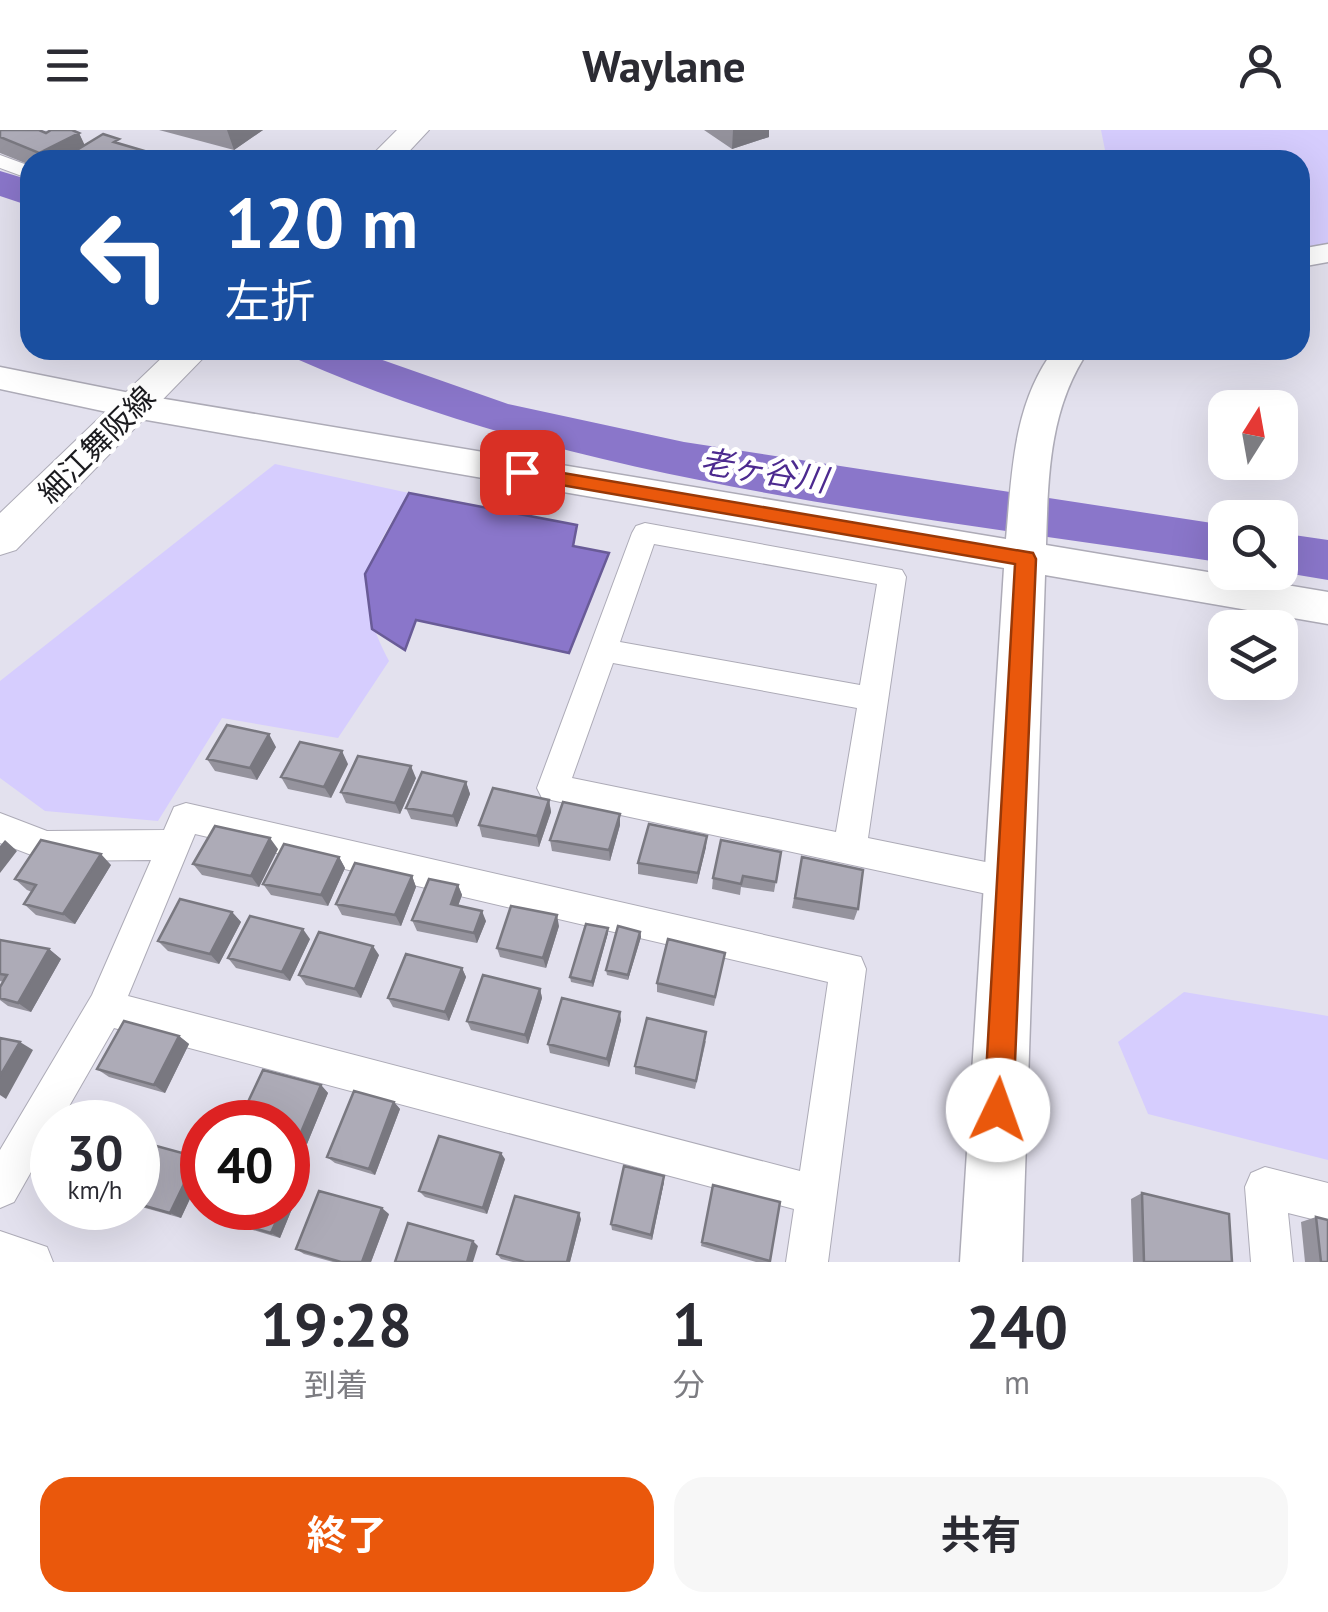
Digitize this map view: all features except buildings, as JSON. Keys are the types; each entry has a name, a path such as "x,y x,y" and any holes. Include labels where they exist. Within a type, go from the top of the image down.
{"main road":[{"path":"393,150 414,130"},
{"name":"細江舞阪線","path":"0,539 182,360"}],"street":[{"path":"991,1262 1027,533 1037,430 1054,370 1063,360"},
{"path":"0,378 135,406 1027,533 1328,608"},
{"path":"850,848 892,577 645,533 553,788 1010,883"},
{"path":"603,650 872,699"},
{"path":"0,1188 105,1008 186,818 848,970 807,1262"},
{"path":"0,828 47,846 174,845"},
{"path":"105,1008 816,1195"},
{"path":"1272,1262 1265,1187 1328,1203"},
{"path":"0,1252 32,1262"}],"shaded area":[{"path":"1101,130 1328,130 1328,248 1310,251 1310,150 1105,150"},
{"path":"275,464 409,493 383,537 369,574 369,612 389,661 338,738 222,718 158,821 45,811 0,778 0,681"},
{"path":"409,493 577,525 573,546 609,553 569,653 416,620 405,650 372,629 365,574"},
{"path":"1184,992 1328,1016 1328,1160 1148,1114 1118,1042"}],"waterway":[{"name":"老ヶ谷川","path":"0,182 20,190"},
{"name":"老ヶ谷川","path":"338,360 435,398 621,447 812,481 1208,541"},
{"name":"老ヶ谷川","path":"1298,556 1328,560"}],"route":[{"path":"522,472 1026,559 998,1110"}]}
